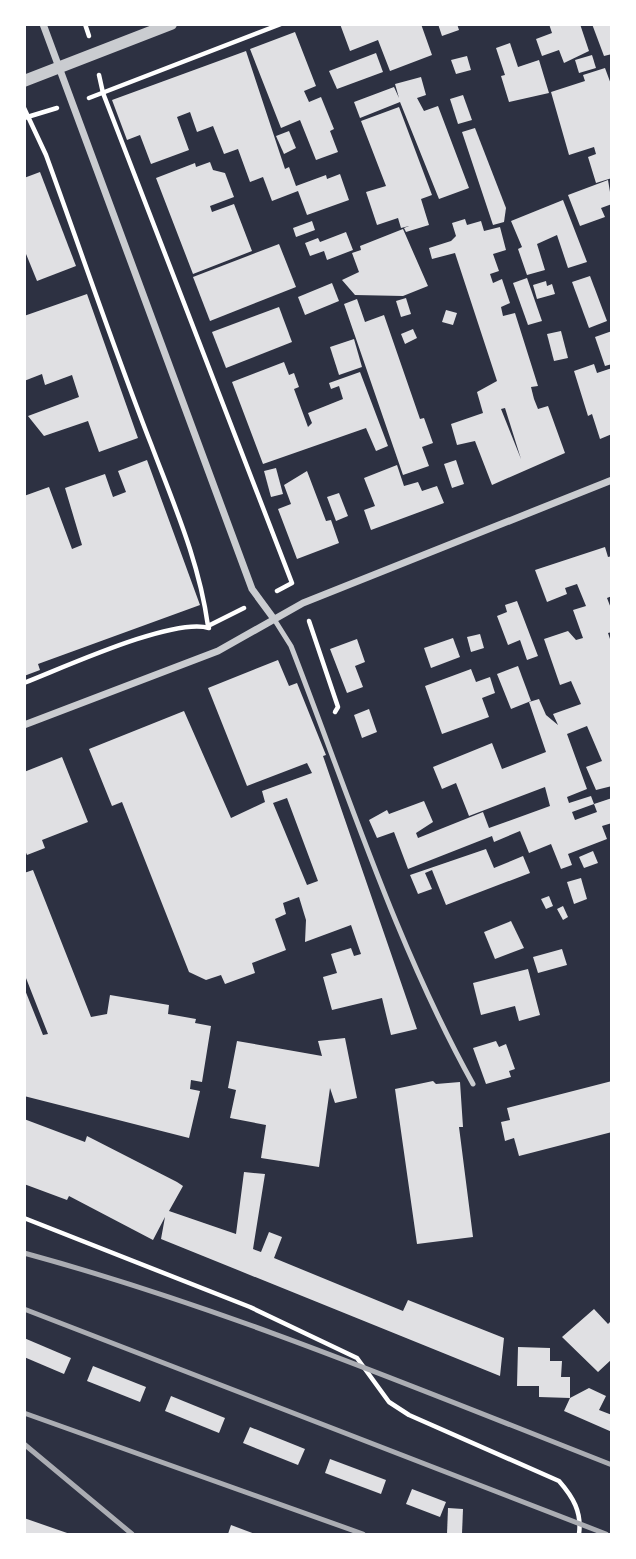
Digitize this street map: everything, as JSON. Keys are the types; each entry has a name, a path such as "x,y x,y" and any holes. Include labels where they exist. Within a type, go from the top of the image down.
{"street":[{"path":"43,24 252,589 274,620"},
{"path":"24,81 171,24"},
{"path":"24,725 218,651 274,620 360,580 611,480"}],"lane":[{"path":"274,620 291,646 389,901 446,1036 472,1084"}],"path":[{"path":"24,683 132,641 208,626 292,583 103,93 85,24"},
{"path":"26,118 103,93 281,24"},
{"path":"24,108 26,118 46,155 151,446 180,514 198,571 208,626 218,651"},
{"path":"24,1218 250,1307 357,1358 389,1402 409,1415 559,1480 573,1497 579,1513 579,1535"}],"building":[{"path":"340,24 421,24 432,55 390,71 378,40 350,51"},
{"path":"438,24 457,24 459,30 442,36"},
{"path":"549,24 580,24 589,51 564,63 559,50 542,56 536,39 552,33"},
{"path":"592,24 612,24 612,54 604,56"},
{"path":"295,32 316,86 304,91 309,102 321,97 334,129 330,131 338,152 316,160 300,120 281,128 250,49"},
{"path":"510,43 518,67 539,60 549,93 509,102 501,76 505,75 496,48"},
{"path":"246,51 285,169 289,167 296,186 326,175 327,179 340,174 349,200 307,215 298,191 272,201 263,177 250,182 238,149 224,154 213,126 197,132 190,112 177,117 189,150 151,164 140,135 127,140 112,100"},
{"path":"376,53 383,72 337,89 329,71"},
{"path":"592,55 596,68 579,73 575,60"},
{"path":"467,56 471,70 456,74 451,60"},
{"path":"605,68 612,87 612,178 596,183 588,157 596,154 594,147 569,155 551,92 585,81 583,75"},
{"path":"421,77 426,95 417,98 424,111 438,106 469,188 439,199 400,102 360,118 354,102 394,87 399,98 395,84"},
{"path":"463,95 472,120 458,124 450,99"},
{"path":"399,107 432,195 421,199 429,225 406,232 404,228 409,226 401,228 398,218 377,225 366,192 386,186 361,121"},
{"path":"475,128 506,208 504,222 493,225 462,132"},
{"path":"289,131 296,148 284,154 276,136"},
{"path":"210,162 213,170 225,173 234,197 210,206 212,212 234,204 252,251 193,274 156,178 195,163 196,167"},
{"path":"40,172 76,266 37,281 24,249 24,178"},
{"path":"608,180 612,204 601,208 605,217 580,226 568,195"},
{"path":"563,200 587,262 568,268 557,235 537,244 545,270 527,275 518,249 522,247 511,221"},
{"path":"465,219 467,225 481,221 484,231 500,227 506,250 493,254 499,271 490,274 493,283 502,279 510,303 501,307 503,316 515,313 538,386 531,387 534,399 538,409 548,406 565,453 492,485 475,441 457,445 451,424 483,413 477,392 497,381 455,253 432,259 429,248 451,241 456,236 452,223","holes":["505,408 521,459 501,409"]},
{"path":"312,221 315,230 296,237 293,228"},
{"path":"403,229 428,286 403,296 355,295 342,280 359,272 352,253 361,250 360,246"},
{"path":"346,232 353,250 327,260 324,251 310,256 305,243 318,238 320,242"},
{"path":"279,244 296,287 210,321 193,277"},
{"path":"590,276 607,321 589,328 572,282"},
{"path":"527,278 542,321 528,325 513,283"},
{"path":"546,281 547,286 552,284 555,294 537,299 533,285"},
{"path":"332,283 339,301 305,315 298,297"},
{"path":"87,294 138,438 99,452 88,421 44,436 28,416 79,397 72,375 45,385 42,374 24,381 24,316"},
{"path":"406,298 411,314 401,317 396,301"},
{"path":"357,299 365,322 384,315 420,419 424,418 433,443 422,447 429,466 403,475 344,304"},
{"path":"279,307 292,342 226,368 212,332"},
{"path":"446,310 457,313 453,325 442,322"},
{"path":"413,329 417,338 405,344 401,334"},
{"path":"561,331 568,358 554,361 547,334"},
{"path":"612,331 612,364 605,366 595,337"},
{"path":"354,339 362,367 339,375 330,347"},
{"path":"284,362 289,375 294,373 299,387 294,389 308,427 312,423 308,413 343,399 339,386 331,389 329,383 360,372 388,446 376,451 366,428 263,464 232,382"},
{"path":"594,364 597,373 612,368 612,434 600,439 592,414 588,416 574,371"},
{"path":"147,460 200,605 38,664 40,670 24,676 24,496 49,487 72,549 82,545 65,488 105,474 113,497 126,492 118,471"},
{"path":"456,460 464,484 452,488 444,464"},
{"path":"397,465 404,486 418,482 422,491 437,486 444,503 371,530 364,510 375,506 364,478"},
{"path":"276,468 283,494 271,497 264,471"},
{"path":"307,471 326,521 331,520 339,543 297,559 278,509 291,504 284,485"},
{"path":"339,493 348,516 336,521 327,497"},
{"path":"605,547 608,557 612,556 612,596 607,598 612,611 612,632 608,633 612,645 612,786 596,790 586,767 602,761 587,726 567,734 587,789 567,797 569,803 591,796 594,804 612,798 612,823 602,826 607,839 568,854 572,865 561,869 551,844 529,853 520,831 494,842 492,836 408,869 394,832 377,838 369,820 387,810 389,814 424,801 433,822 416,833 418,838 483,812 489,828 550,806 545,787 469,816 456,783 442,789 433,767 492,743 502,769 546,752 529,702 539,699 546,715 558,725 553,714 581,704 571,681 560,685 544,639 568,631 576,640 583,638 573,610 586,606 577,584 565,588 567,594 547,602 535,570","holes":["594,804 597,812 575,820 572,812"]},
{"path":"517,601 538,656 527,660 520,640 508,645 497,616 507,612 505,605"},
{"path":"480,634 484,648 471,652 467,637"},
{"path":"453,638 460,657 431,668 424,648"},
{"path":"357,639 365,662 355,666 363,687 347,693 330,649"},
{"path":"278,660 289,686 297,683 326,755 323,756 417,1029 391,1035 382,998 332,1010 323,977 337,973 331,954 351,948 354,956 361,954 351,925 305,942 306,920 299,897 283,903 286,914 275,919 286,950 252,963 255,973 225,984 221,975 206,980 189,972 122,802 112,806 89,749 184,711 231,818 265,802 262,791 312,773 307,763 247,786 208,688","holes":["287,798 318,881 307,885 273,803"]},
{"path":"518,666 531,701 511,709 497,674"},
{"path":"471,669 476,682 490,677 495,693 482,698 489,717 442,734 425,686"},
{"path":"369,709 377,732 362,738 354,715"},
{"path":"62,757 88,822 42,840 45,848 27,855 24,848 24,772"},
{"path":"486,849 494,868 523,856 530,873 446,905 432,870 425,873 432,889 418,894 410,875"},
{"path":"593,851 598,863 584,868 579,857"},
{"path":"33,870 91,1017 107,1014 110,995 169,1005 168,1014 196,1019 195,1023 211,1026 202,1082 191,1080 190,1089 200,1091 189,1138 24,1096 25,990 43,1035 48,1034 24,973 24,873"},
{"path":"581,878 587,899 574,904 567,882"},
{"path":"549,896 553,906 546,909 541,899"},
{"path":"563,906 568,917 563,920 557,909"},
{"path":"511,921 524,948 495,959 484,932"},
{"path":"562,949 567,965 538,973 533,957"},
{"path":"528,969 540,1015 519,1021 515,1006 481,1015 473,983"},
{"path":"345,1038 357,1098 335,1103 330,1088 319,1167 261,1158 266,1125 230,1118 236,1090 228,1088 237,1041 322,1056 318,1041"},
{"path":"496,1041 499,1047 506,1044 515,1069 509,1071 511,1077 486,1084 473,1048"},
{"path":"433,1081 436,1084 460,1082 463,1127 459,1127 473,1237 417,1244 395,1089"},
{"path":"612,1081 612,1132 519,1156 514,1138 505,1141 501,1122 510,1120 507,1108"},
{"path":"24,1119 85,1142 87,1136 177,1182 183,1186 169,1211 236,1234 244,1172 265,1174 253,1249 261,1252 269,1232 282,1237 274,1258 403,1311 408,1300 504,1338 500,1376 161,1239 165,1217 153,1240 69,1196 67,1200 24,1184"},
{"path":"594,1309 608,1324 612,1320 612,1359 598,1372 562,1337"},
{"path":"24,1338 71,1358 64,1374 24,1357"},
{"path":"518,1347 550,1348 550,1361 562,1361 561,1377 570,1377 570,1398 539,1397 539,1386 517,1386"},
{"path":"93,1366 146,1387 140,1402 87,1381"},
{"path":"589,1388 606,1396 599,1410 612,1415 612,1432 564,1411 570,1398"},
{"path":"171,1396 225,1418 219,1433 165,1411"},
{"path":"250,1427 305,1449 298,1465 243,1443"},
{"path":"330,1459 386,1480 381,1494 325,1473"},
{"path":"412,1489 446,1502 440,1517 406,1504"},
{"path":"448,1508 463,1509 462,1534 447,1534"},
{"path":"24,1518 70,1534 24,1534"},
{"path":"231,1525 255,1534 228,1534"}],"railway":[{"path":"24,1253 248,1324 612,1465"},
{"path":"24,1309 606,1534"},
{"path":"24,1413 363,1534"},
{"path":"24,1444 132,1534"}]}
